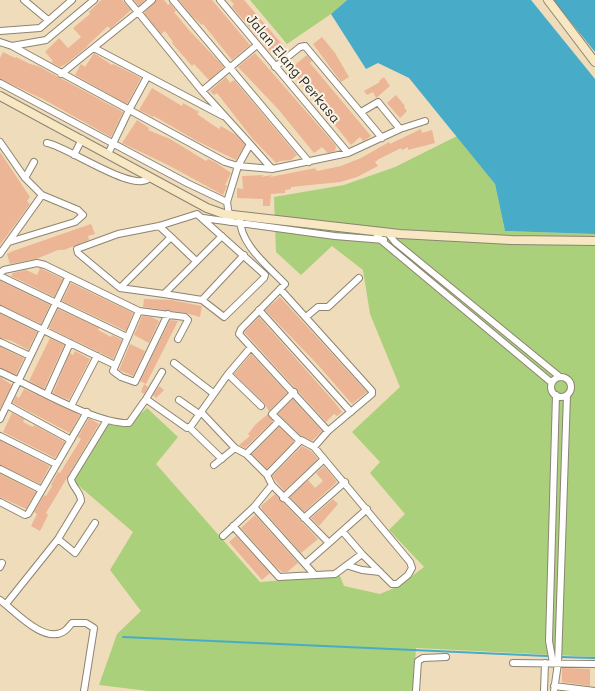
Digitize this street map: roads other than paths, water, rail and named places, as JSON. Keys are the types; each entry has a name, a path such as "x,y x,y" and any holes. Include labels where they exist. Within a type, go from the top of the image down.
{"street":[{"path":"24,0 48,20"},
{"path":"0,31 40,28 72,0"},
{"path":"12,46 46,40 94,0"},
{"path":"128,0 202,91 272,169"},
{"path":"61,74 152,0"},
{"path":"173,0 309,162"},
{"name":"Jalan Elang Perkasa","path":"220,0 256,46 348,153"},
{"path":"548,0 595,62"},
{"path":"0,42 12,46 225,162 238,166 272,169 348,153 400,129 425,121"},
{"path":"202,91 256,46"},
{"path":"275,67 300,46 305,46 382,138"},
{"path":"94,48 226,118"},
{"path":"108,154 147,77"},
{"path":"0,83 187,184 227,202"},
{"path":"0,96 181,194 229,218"},
{"path":"361,112 378,102 400,129"},
{"path":"74,155 82,140"},
{"path":"0,142 25,178 42,195 78,210 83,215 75,222 9,242"},
{"path":"47,143 113,174 140,182 148,180 150,177"},
{"path":"229,218 227,202 238,166 250,144"},
{"path":"25,178 34,162"},
{"path":"181,194 187,184"},
{"path":"0,254 42,195"},
{"path":"197,202 200,216 264,274 264,278 224,317 202,300 120,288 78,252 77,249 118,234 200,216 374,231 389,235 400,234 512,240 595,241"},
{"path":"240,219 382,241 389,235"},
{"path":"240,219 251,247 285,284 239,332 328,432"},
{"path":"159,226 196,262"},
{"path":"374,231 382,241 552,383 552,390 556,395 562,397 567,395"},
{"path":"389,235 560,377 566,379 570,384 570,391 567,395 554,688 595,691"},
{"path":"164,294 222,236"},
{"path":"120,288 170,238"},
{"path":"202,300 244,255"},
{"path":"0,273 4,270 37,263 45,265 68,278 139,310 185,317 188,319 178,339"},
{"path":"0,276 128,337"},
{"path":"0,419 68,278"},
{"path":"306,317 318,307 328,307 359,278"},
{"path":"280,289 372,391 370,397 328,432 314,447"},
{"path":"460,305 465,299"},
{"path":"0,309 115,365"},
{"path":"139,310 113,371 116,374 136,382 168,314"},
{"path":"259,310 351,412"},
{"path":"0,342 30,356"},
{"path":"47,394 70,343"},
{"path":"190,428 213,393 251,347"},
{"path":"71,406 97,356"},
{"path":"174,363 213,393"},
{"path":"0,372 71,406 107,420 129,423 146,399 162,372"},
{"path":"228,374 261,406"},
{"path":"552,383 560,377"},
{"path":"294,392 272,414 300,441 303,440 314,447 345,482 413,565 408,575 397,584 392,584 362,554 343,532"},
{"path":"555,663 549,641 556,395"},
{"path":"146,399 185,427 190,428 222,459"},
{"path":"179,400 200,413 235,448 246,454 267,475 272,485 283,498 329,543"},
{"path":"4,408 71,440"},
{"path":"0,502 26,515 87,412"},
{"path":"6,604 58,539 81,500 81,496 72,483 71,478 107,420"},
{"path":"246,454 279,421"},
{"path":"0,436 56,464"},
{"path":"267,475 300,441"},
{"path":"214,465 235,448"},
{"path":"283,498 324,459"},
{"path":"0,469 42,490"},
{"path":"304,518 345,482"},
{"path":"223,536 254,508 272,485"},
{"path":"254,508 314,574"},
{"path":"305,564 343,532 367,509"},
{"path":"58,539 74,553 77,551 95,523"},
{"path":"233,526 277,576 335,574 349,566 362,554"},
{"path":"349,566 362,570 380,572"},
{"path":"0,600 37,629 51,635 64,632 72,622 86,623 94,628 84,691"},
{"path":"416,691 418,661 423,658 446,657"},
{"path":"514,663 595,664"},
{"path":"544,691 545,663"}],"water":[{"path":"347,0 531,0 595,79 595,234 505,231 495,184 409,78 378,63 366,69 331,14"},
{"path":"553,0 595,0 595,52"}],"waterway":[{"path":"123,637 547,656"},
{"path":"561,657 595,658"}]}
